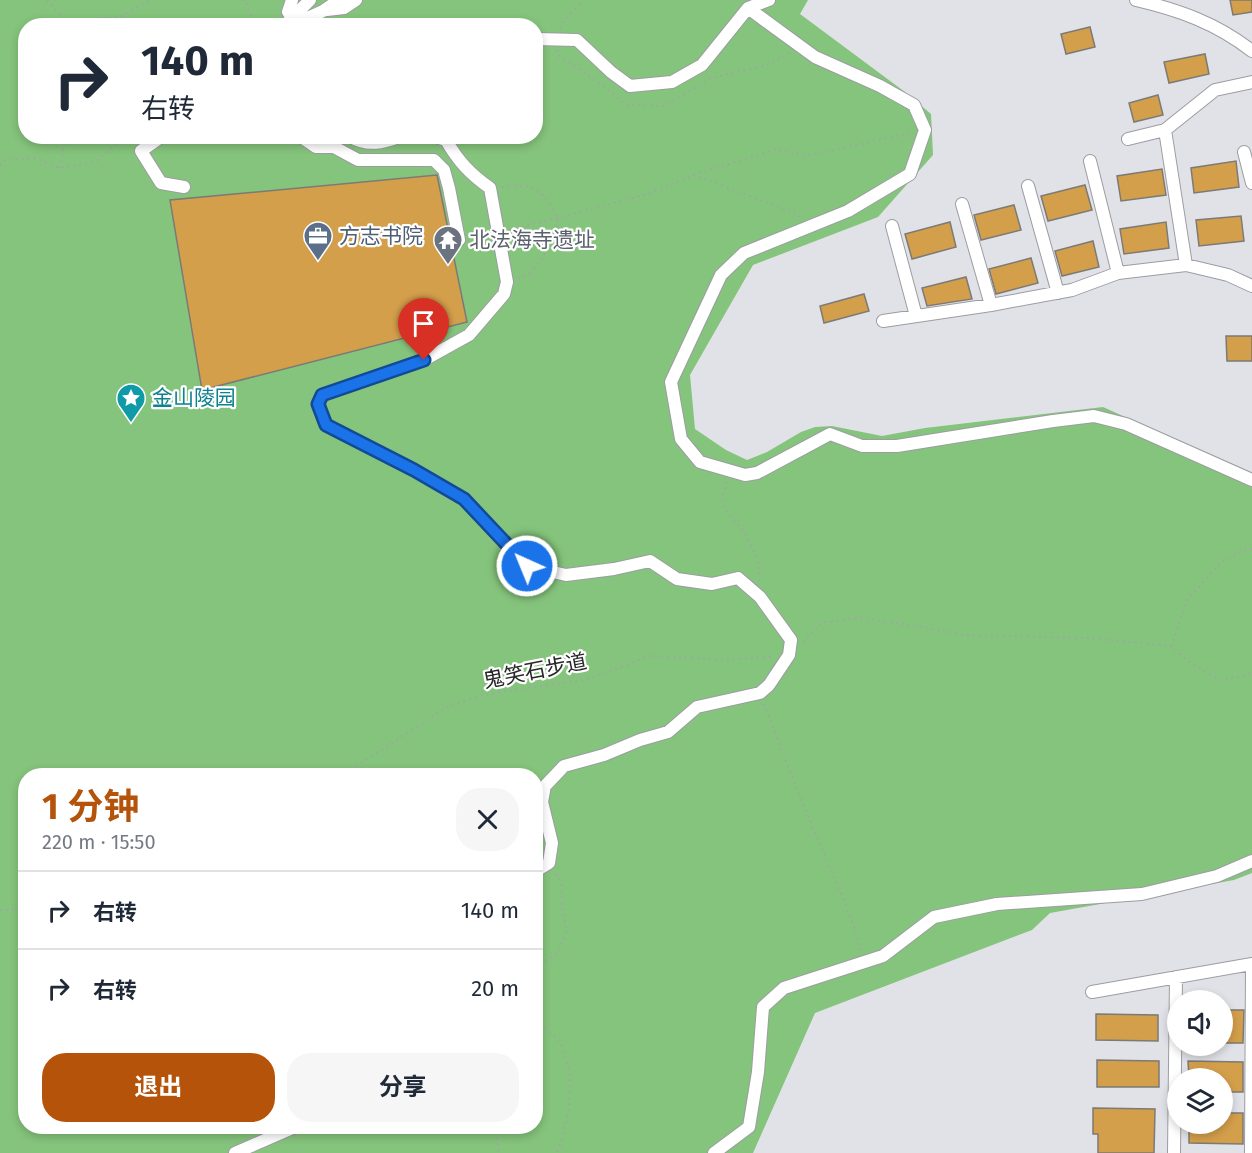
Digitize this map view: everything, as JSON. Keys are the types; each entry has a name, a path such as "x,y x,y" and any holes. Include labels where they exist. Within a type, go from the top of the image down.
{"street":[{"path":"287,18 292,0"},
{"path":"291,18 310,0"},
{"path":"308,18 339,0"},
{"path":"323,11 344,8 356,0"},
{"path":"543,39 577,40 610,72 630,86 672,82 702,65 748,8 769,0"},
{"path":"1136,0 1167,7 1209,23 1252,51"},
{"path":"748,8 815,57 880,86 914,105 925,130 910,174 848,211 744,253 721,275 671,382 681,439 700,462 745,475 757,473 830,434 862,446 897,446 1094,416 1126,424 1252,480"},
{"path":"1128,140 1165,130 1215,90 1252,82"},
{"path":"1165,130 1186,265"},
{"path":"151,144 141,151 161,183 184,187"},
{"path":"312,144 316,147 326,144"},
{"path":"335,144 358,159 434,160 444,170 459,240"},
{"path":"448,144 456,157 473,176 490,188 507,282 504,294 469,335 424,360 322,395 318,404 326,425 414,470 464,499 527,566 566,575 614,569 650,561 677,579 712,584 738,578 760,597 791,640 789,655 769,685 760,693 697,707 668,732 640,740 604,755 564,766 545,786 543,797"},
{"path":"1244,152 1252,183"},
{"path":"1090,161 1118,273"},
{"path":"1028,186 1058,293"},
{"path":"962,204 991,305"},
{"path":"892,226 916,316"},
{"path":"883,321 1058,293 1118,273 1186,265 1228,274 1252,286"},
{"path":"543,806 552,843 549,863 543,867"},
{"path":"714,1153 749,1126 758,1072 763,1007 784,988 883,956 933,917 998,904 1142,894 1217,876 1252,861"},
{"path":"1092,992 1252,965 1251,1153"},
{"path":"1174,1153 1176,977"},
{"path":"235,1153 279,1134"}],"path":[{"path":"47,0 63,18"},
{"path":"106,18 120,17 149,0"},
{"path":"242,0 246,2 252,18"},
{"path":"554,39 564,20 582,0"},
{"path":"459,240 510,230 648,194 693,175 777,148 806,156 925,130"},
{"path":"58,168 64,144"},
{"path":"0,165 5,160 36,158 58,168 95,162 116,144"},
{"path":"693,175 798,214 809,226"},
{"path":"490,188 519,184 541,192 557,218 553,238 540,262 527,276 507,282"},
{"path":"730,472 722,499 730,517 742,529 754,552 761,573 760,597"},
{"path":"1171,646 1187,600 1221,562 1252,549"},
{"path":"789,655 821,623 859,618 963,635 1089,638 1171,646 1191,664 1220,680 1252,674"},
{"name":"鬼笑石步道","path":"353,768 449,706 464,700 493,693 584,680 650,656 727,660 789,655"},
{"path":"760,693 806,812 846,905 866,961"},
{"path":"543,963 558,953 567,931 562,909 561,882 549,863"},
{"path":"0,910 18,909"},
{"path":"543,1026 560,1041 570,1074 569,1110 560,1146 556,1153"},
{"path":"496,1134 499,1153"}],"green space":[{"path":"0,0 808,0 800,14 931,114 933,155 878,217 753,265 690,375 695,429 726,450 747,460 815,427 832,426 882,436 925,428 1103,407 1252,474 1252,873 1234,880 1050,913 1032,930 815,1013 753,1153 0,1153"}],"building":[{"path":"1230,0 1252,0 1252,12 1233,15"},
{"path":"1090,27 1095,47 1066,54 1061,34"},
{"path":"1205,54 1209,74 1169,83 1164,62"},
{"path":"1158,95 1163,115 1134,122 1129,103"},
{"path":"1236,161 1239,187 1194,193 1191,168"},
{"path":"1162,169 1166,195 1121,201 1117,176"},
{"name":"方志书院","path":"437,175 467,322 202,390 170,200"},
{"path":"1085,185 1092,210 1048,221 1041,196"},
{"path":"1014,205 1021,230 981,240 974,215"},
{"path":"1241,216 1244,241 1199,246 1196,220"},
{"path":"950,222 956,247 912,259 905,234"},
{"path":"1166,222 1169,248 1124,254 1120,229"},
{"path":"1093,241 1099,267 1062,276 1055,251"},
{"path":"1031,258 1038,283 996,294 989,269"},
{"path":"966,277 972,299 927,306 922,288"},
{"path":"864,294 869,311 824,323 820,306"},
{"path":"1226,336 1252,336 1252,361 1227,361"},
{"path":"1233,1010 1244,1010 1243,1043 1233,1043"},
{"path":"1096,1014 1158,1015 1158,1041 1096,1040"},
{"path":"1097,1060 1159,1061 1159,1087 1097,1087"},
{"path":"1188,1061 1243,1062 1243,1092 1233,1092 1233,1068 1188,1068"},
{"path":"1093,1108 1155,1109 1154,1153 1098,1153 1098,1134 1093,1134"},
{"path":"1233,1113 1243,1113 1243,1144 1189,1143 1189,1134 1233,1134"}],"place":[{"name":"方志书院","path":"318,262"},
{"name":"北法海寺遗址","path":"448,266"},
{"name":"金山陵园","path":"131,424"}],"route":[{"path":"424,360 322,395 318,404 326,425 414,470 464,499 527,566"}]}
